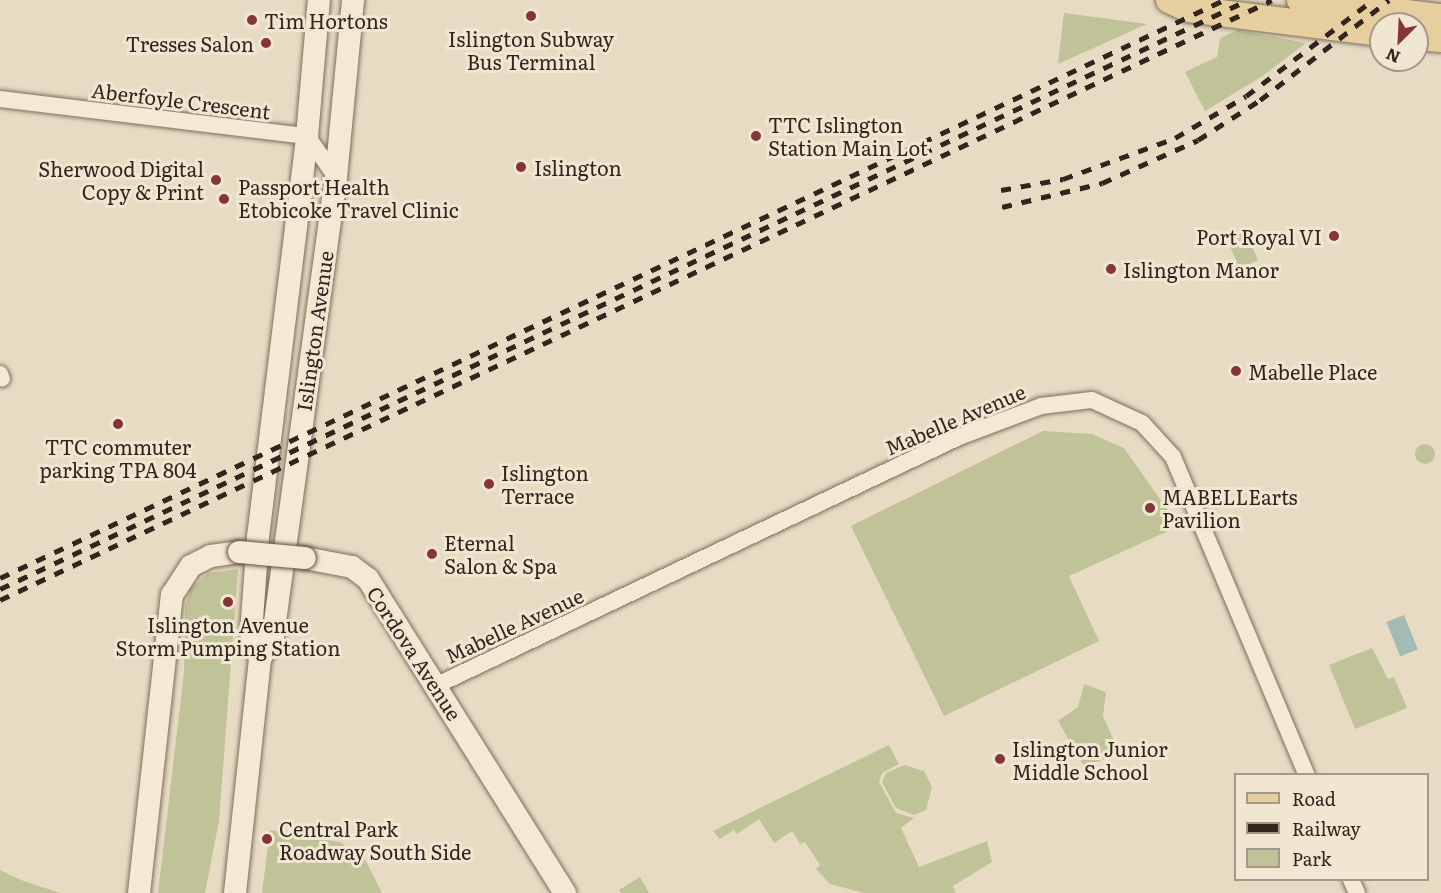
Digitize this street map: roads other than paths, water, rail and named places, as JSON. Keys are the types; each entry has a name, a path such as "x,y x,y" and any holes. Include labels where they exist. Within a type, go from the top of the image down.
{"main road":[{"name":"Islington Avenue","path":"260,659 251,633 258,537 307,136 319,0"},
{"name":"Islington Avenue","path":"235,893 260,659 273,636 336,177 353,0"},
{"path":"1169,0 1188,9 1369,32"},
{"path":"1300,0 1441,17"},
{"path":"315,38 348,43"},
{"name":"Cordova Avenue","path":"139,893 172,595 191,566 211,556 239,552 305,558 352,567 368,579 437,685 565,893"}],"street":[{"name":"Aberfoyle Crescent","path":"0,99 307,136"},
{"path":"307,136 336,177"},
{"name":"Mabelle Avenue","path":"437,685 959,437 1041,406 1092,400 1142,423 1173,457 1306,773"}],"water":[{"path":"1404,615 1418,649 1400,656 1386,622"}],"railway":[{"path":"0,578 1224,0"},
{"path":"0,589 1248,0"},
{"path":"0,600 1272,0"},
{"path":"1001,190 1063,179 1175,138 1246,96 1373,0"},
{"path":"1002,207 1102,183 1198,140 1260,100 1389,0"}],"place":[{"name":"Islington Subway Bus Terminal","path":"531,16"},
{"name":"Tim Hortons","path":"252,20"},
{"name":"Tresses Salon","path":"266,43"},
{"name":"TTC Islington Station Main Lot","path":"756,136"},
{"name":"Islington","path":"521,167"},
{"name":"Sherwood Digital Copy & Print","path":"216,180"},
{"name":"Passport Health Etobicoke Travel Clinic","path":"224,199"},
{"name":"Port Royal VI","path":"1334,236"},
{"name":"Islington Manor","path":"1111,269"},
{"name":"Mabelle Place","path":"1236,371"},
{"name":"TTC commuter parking TPA 804","path":"118,424"},
{"name":"Islington Terrace","path":"489,484"},
{"name":"MABELLEarts Pavilion","path":"1150,508"},
{"name":"Eternal Salon & Spa","path":"432,554"},
{"name":"Islington Avenue Storm Pumping Station","path":"228,602"},
{"name":"Islington Junior Middle School","path":"1000,759"},
{"name":"Central Park Roadway South Side","path":"267,839"}]}
